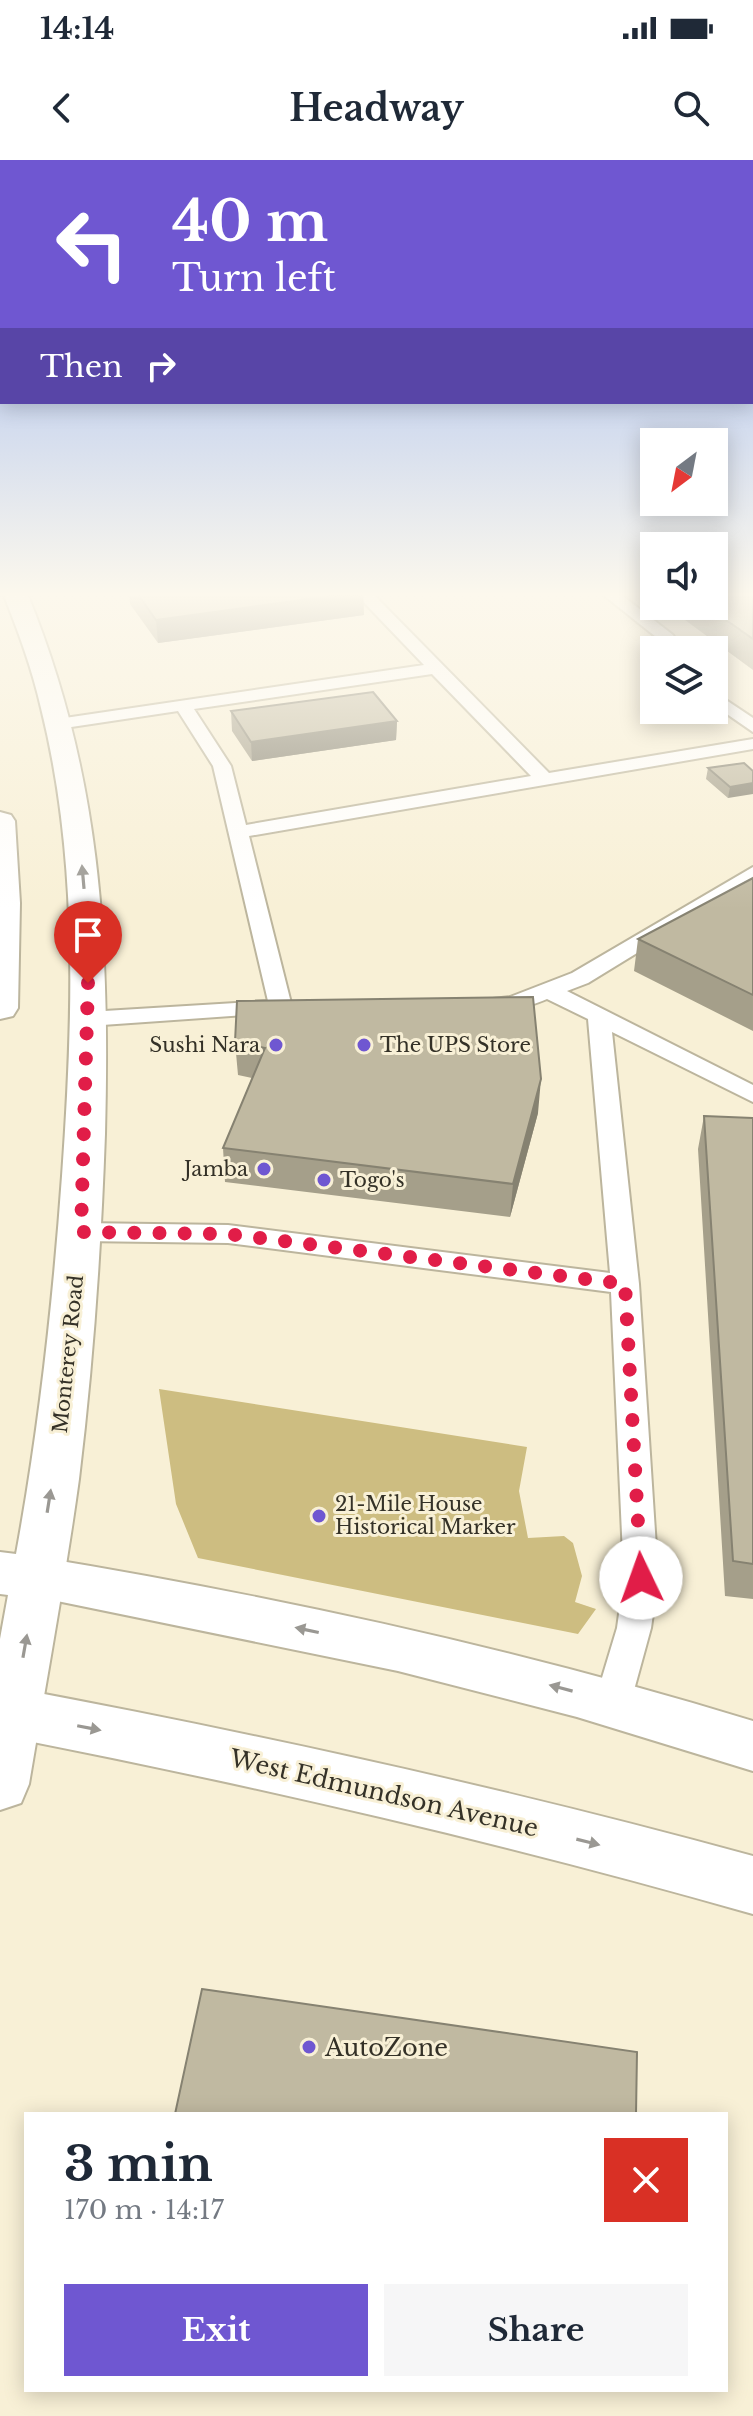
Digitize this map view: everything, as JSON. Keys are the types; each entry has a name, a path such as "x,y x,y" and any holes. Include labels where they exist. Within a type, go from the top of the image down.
{"main road":[{"name":"Monterey Road","path":"0,1784 19,1576 60,1433 81,1232 88,1019 84,896 78,829 51,698"},
{"path":"0,821 0,1008"},
{"path":"19,1576 190,1604 499,1671 613,1701 753,1746"},
{"name":"West Edmundson Avenue","path":"6,1712 186,1746 526,1826 753,1885"}],"lane":[{"path":"58,724 246,698"},
{"path":"465,698 545,780"},
{"path":"88,1019 288,1006 222,766 185,708"},
{"path":"728,708 753,727"},
{"path":"238,832 753,744"},
{"path":"462,1005 513,1004 580,978 753,873"},
{"path":"548,990 753,1095"},
{"path":"599,1016 625,1284 641,1578 634,1628 613,1701"},
{"path":"81,1232 228,1234 625,1284"}],"shaded area":[{"path":"159,1389 527,1447 519,1491 528,1538 564,1536 573,1543 582,1576 575,1602 596,1609 578,1634 198,1558 176,1504"}],"building":[{"path":"326,698 378,698 397,721 251,742 231,711"},
{"path":"744,763 753,771 753,783 730,787 708,768"},
{"path":"753,878 753,995 638,939"},
{"path":"533,997 541,1079 513,1184 223,1148 265,1048 235,1042 237,1001"},
{"path":"704,1116 753,1118 753,1564 733,1561"},
{"name":"AutoZone","path":"202,1989 637,2052 636,2112 175,2112"}],"place":[{"name":"Sushi Nara","path":"276,1045"},
{"name":"The UPS Store","path":"364,1045"},
{"name":"Jamba","path":"264,1169"},
{"name":"Togo's","path":"324,1180"},
{"name":"21-Mile House Historical Marker","path":"319,1516"},
{"name":"AutoZone","path":"309,2047"}],"route":[{"path":"88,983 81,1232 228,1234 625,1284 641,1578"}]}
